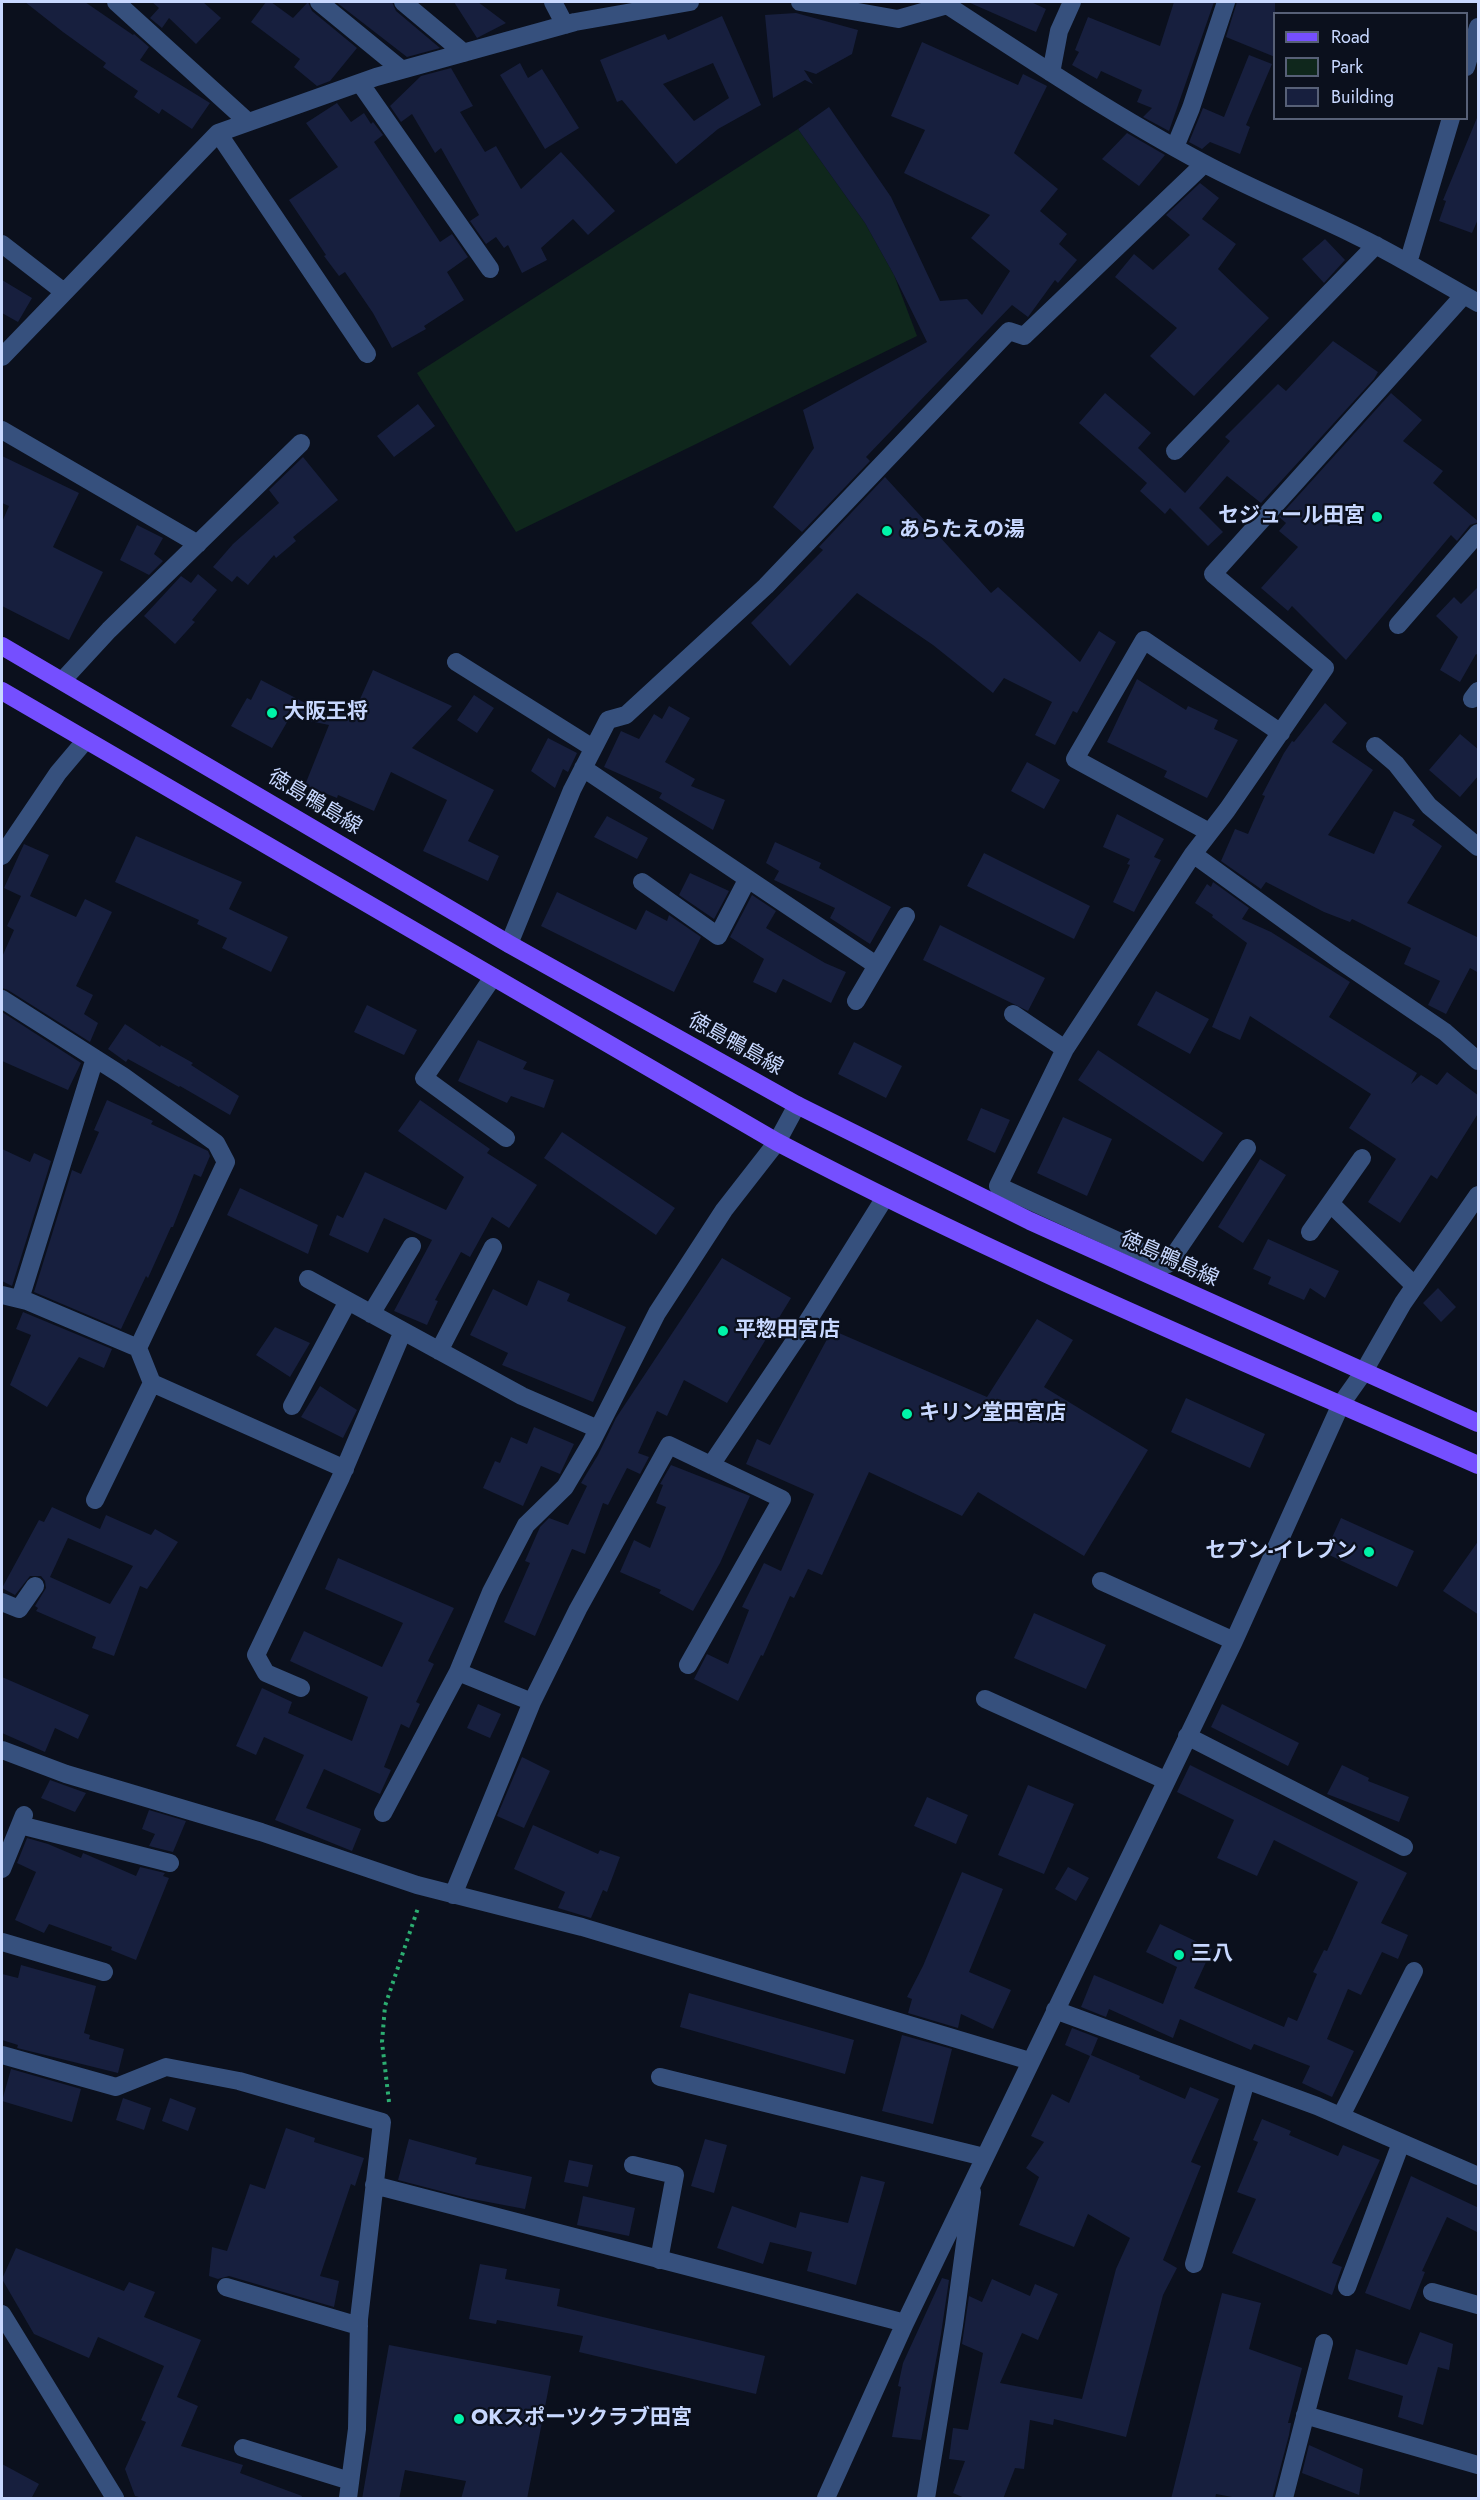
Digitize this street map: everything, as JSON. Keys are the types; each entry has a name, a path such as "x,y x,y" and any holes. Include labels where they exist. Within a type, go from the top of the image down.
{"main road":[{"name":"徳島鴨島線","path":"2,646 509,944 797,1105 1030,1221 1363,1373 1479,1423"},
{"path":"2,691 777,1142 884,1198 996,1251 1479,1465"}],"street":[{"path":"116,2 248,122"},
{"path":"319,2 402,70"},
{"path":"403,2 464,53"},
{"path":"553,2 565,25"},
{"path":"2,357 218,133 402,70 565,25 690,2"},
{"path":"800,2 898,18 947,5 1116,115 1204,164 1376,245 1471,299 1213,574 1325,668 1193,854 1065,1048 998,1186 1167,1264 1248,1148"},
{"path":"1051,73 1059,31 1072,2"},
{"path":"1175,147 1191,108 1226,2"},
{"path":"1468,64 1479,27"},
{"path":"360,83 490,268"},
{"path":"1408,263 1450,120"},
{"path":"218,133 366,354"},
{"path":"509,944 572,790 608,720 626,715 766,586 1009,331 1024,336 1204,164"},
{"path":"2,244 64,292"},
{"path":"1175,451 1376,245"},
{"path":"2,430 198,543"},
{"path":"62,681 109,630 302,443"},
{"path":"1398,625 1479,533"},
{"path":"1209,832 1075,759 1144,640 1281,733"},
{"path":"456,662 593,748"},
{"path":"2,856 58,773 85,741"},
{"path":"1375,746 1396,764 1429,806 1479,848"},
{"path":"583,768 876,965"},
{"path":"1193,854 1338,959 1445,1032 1479,1061"},
{"path":"642,882 718,936 747,880"},
{"path":"856,1001 906,916"},
{"path":"493,977 424,1078 506,1138"},
{"path":"2,999 95,1058 216,1143 226,1162 138,1348"},
{"path":"1013,1014 1065,1048"},
{"path":"20,1299 95,1058"},
{"path":"383,1813 458,1672 491,1592 526,1525 565,1487 598,1429 657,1313 724,1210 777,1142 797,1105"},
{"path":"1310,1232 1362,1158"},
{"path":"826,2499 905,2323 1234,1641 1341,1404 1363,1373 1415,1286 1479,1195"},
{"path":"711,1465 804,1327 884,1198"},
{"path":"1331,1204 1415,1286"},
{"path":"371,1314 412,1246"},
{"path":"439,1351 493,1247"},
{"path":"308,1279 522,1396 598,1429"},
{"path":"2,1295 20,1299 138,1348 152,1383 345,1469"},
{"path":"292,1406 348,1301"},
{"path":"301,1688 266,1673 256,1655 345,1469 403,1331"},
{"path":"96,1500 152,1383"},
{"path":"453,1894 532,1702 578,1609 669,1445 782,1499 688,1665"},
{"path":"1101,1581 1234,1641"},
{"path":"2,1602 19,1609 35,1586"},
{"path":"458,1672 532,1702"},
{"path":"986,1700 1165,1780"},
{"path":"1187,1736 1404,1846"},
{"path":"2,1750 66,1774 261,1832 425,1887 582,1927 1030,2061"},
{"path":"2,1869 22,1820 170,1863"},
{"path":"2,1942 104,1972"},
{"path":"1341,2116 1414,1971"},
{"path":"1055,2010 1341,2116 1479,2176"},
{"path":"2,2055 116,2087 166,2067 239,2081 382,2122 359,2326 357,2429 349,2490 243,2448"},
{"path":"660,2077 984,2157"},
{"path":"1194,2264 1246,2080"},
{"path":"1347,2287 1401,2143"},
{"path":"633,2165 675,2175 659,2259"},
{"path":"926,2499 954,2325 974,2178"},
{"path":"374,2186 905,2323"},
{"path":"226,2287 359,2326"},
{"path":"1432,2292 1479,2305"},
{"path":"2,2314 115,2499"},
{"path":"1284,2499 1324,2343"},
{"path":"1305,2415 1479,2465"}],"path":[{"path":"382,2122 390,2100 382,2042 385,2006 425,1887"}],"green space":[{"path":"798,129 865,223 894,275 917,336 516,532 417,373"}],"building":[{"path":"25,2 85,2 134,34 149,47 140,60 210,103 192,129 162,109 159,114 134,97 138,91 103,67 106,63"},
{"path":"152,2 203,2 221,18 196,44 169,18 162,28 150,18 159,8"},
{"path":"266,2 271,2 293,18 308,2 312,11 357,48 330,81 317,86 294,67 300,59 251,22"},
{"path":"336,2 392,2 396,11 440,48 407,57"},
{"path":"454,2 478,2 506,23 477,38"},
{"path":"968,2 1031,2 1046,9 1036,32"},
{"path":"1174,2 1214,2 1169,131 1143,117 1152,108 1137,102 1142,90 1101,71 1097,79 1072,65 1079,52 1075,50 1088,17 1160,46"},
{"path":"1237,2 1275,2 1273,56 1226,37"},
{"path":"796,13 858,30 852,54 816,74 804,70 813,84 805,80 773,98 765,15"},
{"path":"722,16 761,105 718,129 676,164 622,100 617,102 600,60 665,34 668,40","holes":["713,63 729,98 694,121 663,84"]},
{"path":"922,42 1018,85 1023,74 1047,86 1014,153 1058,189 1040,211 1067,234 1059,244 1077,260 1058,283 1055,280 1028,317 1012,305 866,457 870,461 802,532 773,507 814,448 803,410 927,342 865,223 798,129 829,107 891,197 940,301 967,299 982,315 1010,271 971,238 990,215 904,173 925,130 891,116"},
{"path":"1249,55 1272,64 1246,125 1250,127 1240,154 1210,142 1202,149 1189,142 1203,108 1224,117"},
{"path":"520,63 528,78 542,69 579,128 545,149 500,75"},
{"path":"451,68 473,106 460,112 485,152 496,146 521,189 561,152 615,211 588,235 573,219 541,248 547,260 522,273 508,245 504,248 496,237 486,244 470,221 479,215 441,148 435,153 412,114 401,122 390,106 421,76"},
{"path":"337,103 351,122 364,113 371,124 373,122 383,135 374,142 440,242 452,234 468,257 447,272 464,300 424,326 426,329 392,348 373,313 345,272 339,276 289,200 338,167 306,123"},
{"path":"1479,113 1479,217 1472,233 1439,221 1446,201 1443,200"},
{"path":"1127,133 1165,155 1139,186 1102,159"},
{"path":"1200,183 1219,198 1202,219 1236,244 1218,269 1269,318 1194,396 1150,356 1177,328 1115,277 1134,254 1153,270 1190,235 1166,215"},
{"path":"1325,239 1345,260 1324,283 1302,259"},
{"path":"2,280 32,298 18,322 2,313"},
{"path":"1333,341 1378,372 1374,379 1261,503 1227,476 1199,508 1223,532 1208,546 1170,508 1165,514 1140,491 1147,483 1079,423 1105,393 1151,433 1138,448 1185,493 1230,441 1225,437 1278,384 1286,391"},
{"path":"1391,393 1422,420 1403,441 1443,471 1433,483 1479,522 1470,525 1457,541 1451,535 1346,660 1292,606 1288,611 1261,588 1298,547 1279,531 1286,523 1279,517"},
{"path":"418,404 435,426 394,457 377,436"},
{"path":"2,456 79,493 53,547 103,572 69,640 2,606 2,522 9,506 2,503"},
{"path":"303,457 338,500 293,537 296,541 276,558 274,555 248,585 237,576 232,582 213,567 233,544 279,503 269,490"},
{"path":"885,477 991,593 998,587 1080,662 1099,631 1116,642 1077,713 1073,711 1055,745 1035,735 1052,702 1004,678 993,693 933,645 857,593 790,666 751,623 823,550 819,547"},
{"path":"137,525 163,538 154,554 163,561 149,575 120,560"},
{"path":"198,574 217,590 192,620 195,622 175,644 144,616 181,576 191,583"},
{"path":"1479,586 1479,656 1476,654 1460,682 1440,670 1458,637 1436,616 1454,597 1461,604"},
{"path":"373,670 452,706 412,748 494,790 468,841 499,856 488,881 423,851 447,800 391,772 374,811 338,795 337,798 305,785 329,725 290,717 272,748 231,726 247,698 251,700 261,680 336,719 340,711 352,717"},
{"path":"1137,679 1186,710 1188,706 1218,720 1214,729 1238,740 1207,798 1164,777 1167,771 1107,742"},
{"path":"474,695 494,708 477,733 457,720"},
{"path":"1325,703 1347,723 1332,742 1373,770 1328,835 1374,854 1394,811 1415,820 1412,825 1442,846 1407,903 1479,938 1479,973 1470,968 1446,1014 1428,1005 1440,981 1404,964 1411,948 1352,919 1350,922 1324,912 1266,882 1261,889 1221,861 1235,829 1248,834 1265,796 1262,795 1284,753"},
{"path":"669,706 690,718 665,762 695,779 691,786 725,800 713,830 659,798 662,793 604,767 621,731 639,739 654,714 662,719"},
{"path":"1460,734 1479,750 1479,775 1460,797 1429,770"},
{"path":"548,738 577,753 568,772 563,769 555,788 531,771"},
{"path":"1027,762 1060,780 1044,809 1011,791"},
{"path":"1117,814 1164,839 1154,857 1161,860 1134,912 1113,902 1130,865 1127,864 1130,859 1103,847"},
{"path":"607,816 648,838 637,859 594,837"},
{"path":"136,836 242,882 229,909 288,937 271,972 222,948 227,938 197,924 199,920 115,882"},
{"path":"775,842 821,863 819,868 891,907 870,944 830,918 835,908 774,880 779,871 766,863"},
{"path":"24,844 49,855 30,896 76,917 85,899 112,912 76,986 93,995 84,1014 98,1023 90,1042 2,988 2,957 14,930 7,926 21,896 4,888"},
{"path":"984,853 1090,906 1074,939 967,886"},
{"path":"690,873 729,891 714,919 679,895"},
{"path":"1213,882 1249,908 1242,919 1271,932 1350,982 1329,1017 1417,1073 1411,1084 1421,1075 1437,1085 1447,1072 1479,1096 1479,1112 1437,1179 1431,1175 1400,1223 1368,1202 1396,1159 1349,1128 1371,1094 1250,1016 1240,1040 1212,1027 1247,943 1195,903 1207,884 1211,887"},
{"path":"557,892 636,930 646,910 667,921 669,915 701,937 674,992 541,926"},
{"path":"752,895 776,911 766,928 825,963 846,972 831,1003 783,979 776,993 753,982 764,959 730,937"},
{"path":"940,925 1045,978 1028,1011 923,960"},
{"path":"1156,991 1209,1019 1190,1054 1137,1025"},
{"path":"367,1005 417,1030 404,1055 354,1032"},
{"path":"2,1012 81,1063 68,1090 2,1061"},
{"path":"125,1024 160,1047 161,1045 193,1063 191,1065 239,1096 230,1115 128,1059 126,1062 108,1049"},
{"path":"478,1040 527,1062 523,1069 554,1080 544,1108 511,1096 507,1103 458,1081"},
{"path":"854,1042 902,1066 886,1098 838,1074"},
{"path":"1098,1050 1223,1133 1203,1162 1078,1080"},
{"path":"107,1100 153,1121 151,1124 208,1151 210,1156 201,1177 194,1174 173,1227 121,1329 34,1292 72,1170 81,1174 99,1132 94,1130"},
{"path":"420,1100 490,1149 487,1153 537,1185 509,1228 492,1217 470,1257 461,1252 435,1300 438,1301 427,1325 394,1311 432,1240 384,1218 368,1253 329,1235 337,1215 343,1218 365,1172 446,1210 464,1177 398,1131"},
{"path":"981,1108 1010,1120 995,1153 967,1140"},
{"path":"1063,1117 1112,1139 1087,1196 1037,1173"},
{"path":"562,1132 675,1208 656,1235 544,1158"},
{"path":"2,1149 30,1162 34,1153 51,1161 12,1286 2,1281"},
{"path":"1260,1159 1286,1175 1243,1243 1218,1227"},
{"path":"240,1188 318,1225 308,1254 227,1215"},
{"path":"1268,1239 1339,1271 1325,1298 1310,1288 1304,1300 1268,1284 1271,1277 1253,1269"},
{"path":"722,1258 791,1298 727,1403 684,1380 667,1416 657,1411 638,1453 649,1457 640,1474 627,1468 608,1505 603,1503 585,1554 572,1549 535,1636 504,1622 530,1563 525,1561 540,1527 549,1518 568,1525 587,1486 581,1483 616,1418"},
{"path":"538,1280 570,1294 567,1301 626,1327 593,1402 502,1365 508,1353 470,1335 493,1289 527,1306"},
{"path":"1438,1288 1456,1307 1441,1322 1423,1303"},
{"path":"23,1312 112,1349 104,1368 79,1357 47,1407 10,1385 31,1335 16,1329"},
{"path":"1037,1319 1073,1340 1044,1387 1148,1450 1084,1556 978,1492 962,1516 869,1472 822,1575 808,1569 794,1598 790,1596 763,1656 761,1655 738,1701 694,1679 707,1654 728,1664 749,1610 742,1607 764,1563 781,1571 814,1494 746,1464 757,1439 770,1445 832,1330 987,1397"},
{"path":"275,1327 310,1343 290,1377 256,1355"},
{"path":"320,1386 357,1410 343,1438 301,1417"},
{"path":"1186,1398 1265,1434 1250,1468 1171,1432"},
{"path":"534,1427 574,1444 560,1474 541,1466 523,1506 483,1488 495,1461 500,1463 511,1437 527,1444"},
{"path":"671,1465 750,1496 720,1563 693,1611 659,1593 661,1590 620,1572 634,1540 650,1548 666,1507 656,1503 663,1485 660,1484"},
{"path":"52,1507 100,1529 106,1515 151,1535 155,1529 178,1542 147,1589 140,1586 114,1656 92,1648 96,1637 36,1611 38,1608 35,1606 46,1588 41,1576 30,1576 15,1595 2,1588 39,1520 44,1522","holes":["68,1538 133,1566 110,1604 50,1577"]},
{"name":"セブン-イレブン","path":"1341,1518 1414,1551 1397,1587 1325,1553"},
{"path":"1479,1540 1479,1615 1443,1591"},
{"path":"338,1558 454,1608 428,1661 434,1664 416,1702 420,1704 409,1728 401,1724 384,1767 391,1770 380,1794 324,1769 306,1808 361,1829 352,1851 275,1820 304,1755 264,1737 256,1755 236,1746 262,1688 292,1702 288,1713 352,1741 368,1697 290,1661 304,1631 382,1667 403,1623 325,1589"},
{"path":"1034,1613 1106,1645 1086,1689 1014,1658"},
{"path":"2,1677 89,1715 78,1739 55,1728 45,1752 2,1733"},
{"path":"478,1704 501,1714 490,1738 467,1728"},
{"path":"1222,1704 1299,1743 1288,1766 1211,1727"},
{"path":"522,1757 550,1771 524,1828 497,1816"},
{"path":"1190,1765 1407,1873 1381,1923 1408,1935 1398,1959 1382,1952 1361,1995 1348,1989 1327,2039 1354,2051 1332,2097 1302,2083 1310,2066 1254,2044 1251,2050 1180,2019 1173,2038 1109,2009 1106,2017 1081,2007 1094,1975 1163,2004 1177,1967 1146,1952 1160,1924 1212,1949 1194,1988 1284,2027 1288,2017 1297,2021 1317,1974 1313,1972 1324,1950 1327,1951 1358,1882 1274,1840 1257,1876 1217,1858 1234,1820 1177,1792"},
{"path":"1342,1765 1369,1778 1368,1781 1409,1797 1399,1822 1327,1794"},
{"path":"50,1780 86,1793 75,1812 41,1798"},
{"path":"1028,1785 1074,1804 1044,1874 998,1855"},
{"path":"927,1797 968,1815 956,1844 914,1826"},
{"path":"149,1810 186,1821 173,1852 149,1846 155,1834 142,1829"},
{"path":"533,1825 598,1854 600,1850 620,1857 607,1892 603,1890 591,1918 558,1908 565,1892 514,1869"},
{"path":"27,1838 81,1858 83,1853 136,1876 140,1867 165,1873 163,1876 169,1878 136,1960 111,1950 112,1947 49,1924 44,1933 15,1920 36,1872 17,1863"},
{"path":"1068,1867 1089,1878 1076,1901 1055,1889"},
{"path":"962,1872 1003,1889 969,1972 1011,1990 993,2029 961,2014 958,2028 908,2013 912,1999 907,1997 923,1966"},
{"path":"21,1965 96,1986 84,2033 90,2035 89,2039 124,2049 118,2073 17,2048 18,2045 2,2040 2,1974 18,1978"},
{"path":"689,1993 854,2040 845,2074 680,2027"},
{"path":"1072,2028 1098,2038 1091,2055 1140,2076 1139,2079 1185,2099 1190,2087 1219,2099 1191,2162 1201,2166 1163,2260 1177,2268 1163,2295 1126,2437 1054,2419 1053,2425 1030,2420 1024,2469 1015,2468 1003,2499 967,2499 953,2493 965,2461 949,2459 953,2428 968,2430 983,2353 962,2344 969,2296 982,2302 992,2279 1030,2296 1035,2284 1058,2294 1038,2340 1022,2333 1000,2383 1082,2399 1116,2269 1130,2238 1088,2214 1074,2247 1019,2225 1039,2177 1026,2168 1044,2142 1031,2136 1052,2094 1069,2103 1090,2056 1065,2045"},
{"path":"902,2035 952,2049 933,2124 882,2111"},
{"path":"11,2069 81,2089 72,2122 2,2101"},
{"path":"123,2098 151,2108 144,2130 116,2120"},
{"path":"170,2098 196,2108 188,2131 162,2121"},
{"path":"1262,2119 1291,2131 1289,2135 1338,2156 1343,2145 1380,2160 1332,2263 1342,2267 1332,2295 1232,2253 1256,2199 1237,2192 1258,2142 1253,2140"},
{"path":"286,2128 315,2138 314,2142 364,2158 355,2186 351,2184 320,2276 339,2281 334,2307 229,2276 218,2279 209,2276 212,2247 227,2251 250,2184 265,2189"},
{"path":"409,2139 477,2158 475,2164 532,2177 525,2209 467,2198 398,2180"},
{"path":"705,2139 727,2145 714,2193 691,2186"},
{"path":"569,2160 593,2165 588,2187 564,2182"},
{"path":"861,2176 885,2182 856,2285 807,2271 812,2252 770,2242 763,2264 717,2248 732,2206 796,2228 800,2212 848,2223"},
{"path":"1411,2176 1479,2208 1479,2233 1447,2217 1422,2271 1425,2272 1410,2310 1365,2293"},
{"path":"583,2196 635,2208 629,2236 577,2225"},
{"path":"16,2248 124,2291 129,2282 155,2292 144,2317 201,2340 177,2397 198,2406 181,2446 243,2465 240,2473 302,2496 301,2499 148,2499 135,2496 125,2469 146,2422 141,2420 164,2366 98,2337 89,2358 34,2334 2,2279"},
{"path":"480,2264 507,2269 505,2279 560,2289 557,2306 765,2356 756,2394 579,2352 583,2336 497,2320 496,2324 469,2319"},
{"path":"942,2278 949,2280 921,2440 892,2437 903,2363"},
{"path":"1222,2293 1261,2303 1249,2349 1302,2368 1288,2423 1291,2423 1289,2435 1272,2499 1243,2499 1216,2494 1215,2499 1171,2499"},
{"path":"1420,2332 1453,2344 1449,2370 1438,2367 1423,2425 1398,2417 1403,2396 1348,2379 1356,2349 1407,2365"},
{"name":"OKスポーツクラブ田宮","path":"389,2345 551,2376 527,2499 461,2499 466,2481 405,2470 399,2499 362,2499"},
{"path":"1309,2445 1363,2469 1359,2495 1302,2473"},
{"path":"2,2464 39,2484 31,2499 2,2499"}],"place":[{"name":"セジュール田宮","path":"1377,517"},
{"name":"あらたえの湯","path":"887,531"},
{"name":"大阪王将","path":"272,713"},
{"name":"平惣田宮店","path":"723,1331"},
{"name":"キリン堂田宮店","path":"907,1414"},
{"name":"セブン-イレブン","path":"1369,1552"},
{"name":"三八","path":"1179,1955"},
{"name":"OKスポーツクラブ田宮","path":"459,2419"}]}
